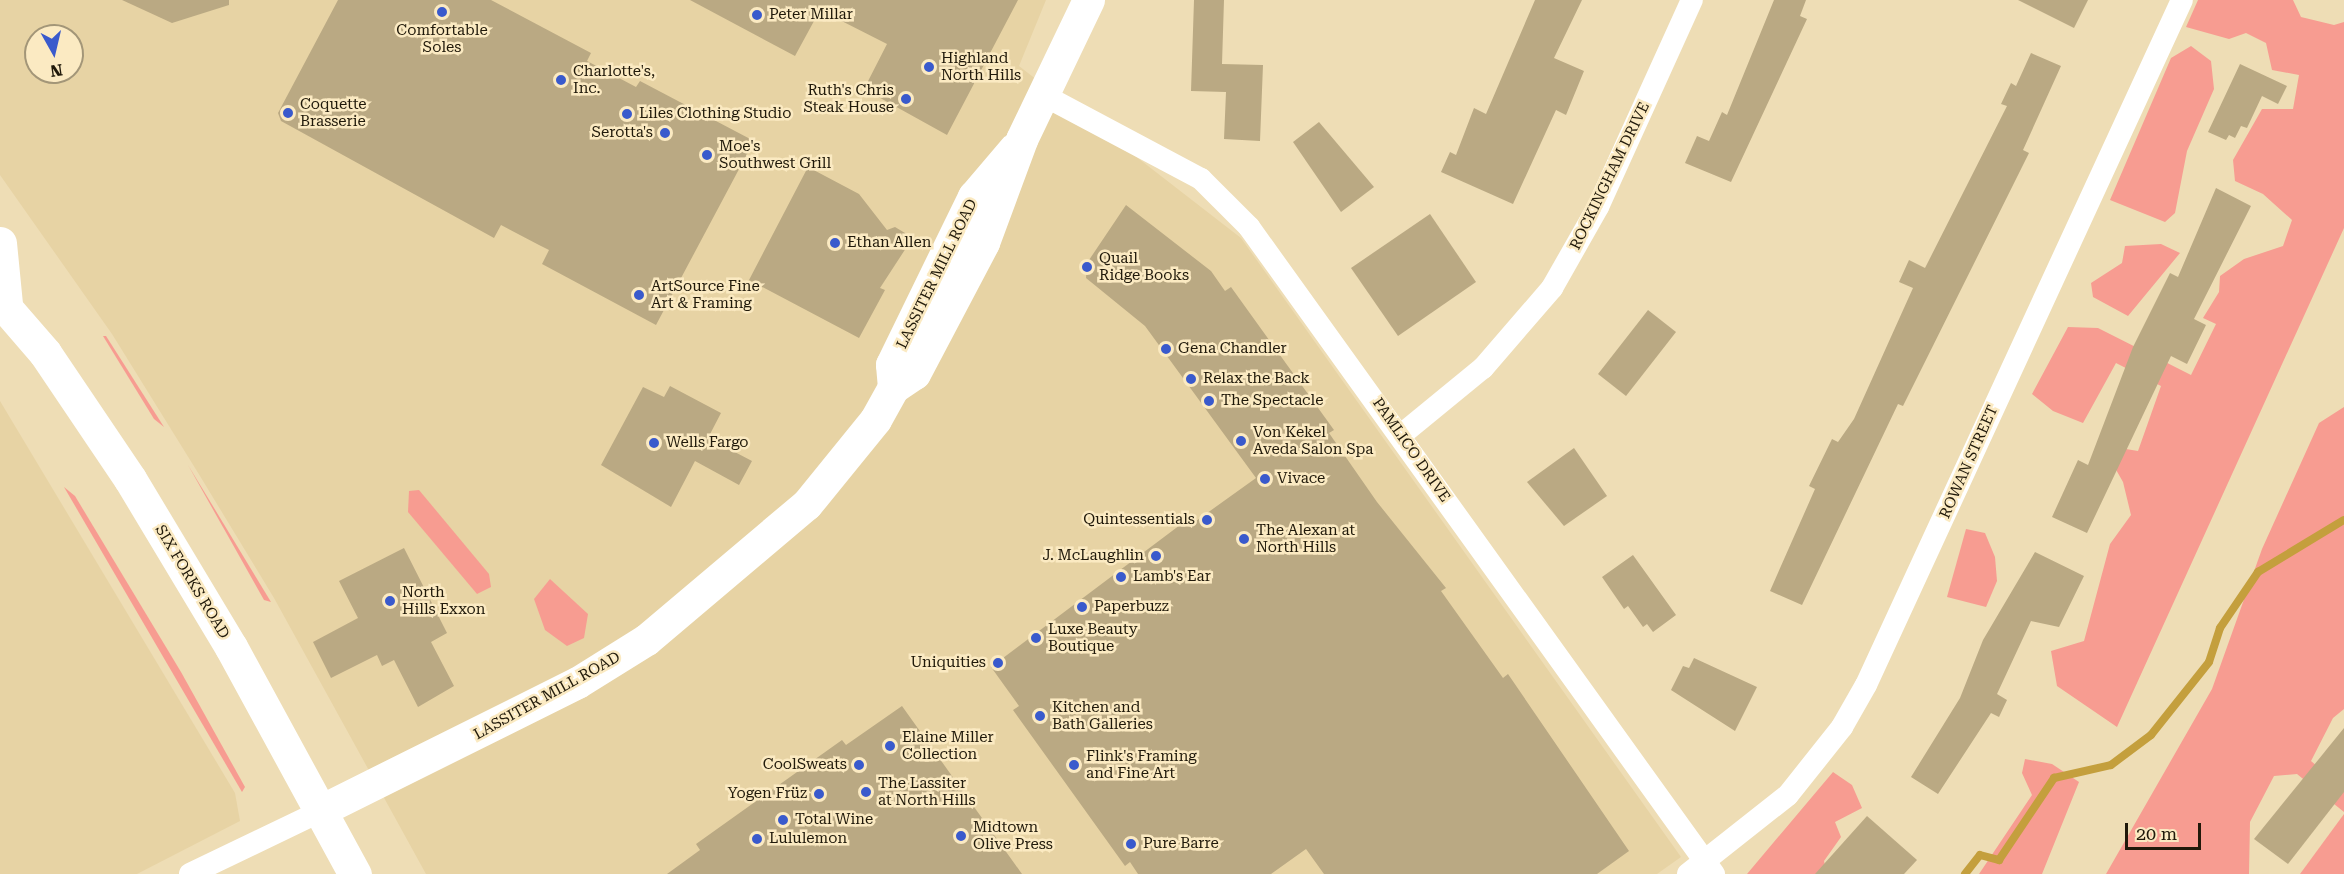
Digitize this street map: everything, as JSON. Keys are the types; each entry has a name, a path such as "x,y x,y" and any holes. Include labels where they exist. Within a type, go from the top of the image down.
{"main road":[{"name":"LASSITER MILL ROAD","path":"323,810 578,683 647,639 807,505 876,420 894,388 915,374 977,258 1013,177 1022,140 1089,0"},
{"name":"SIX FORKS ROAD","path":"0,243 3,303 129,479 323,810 355,874"}],"street":[{"name":"ROCKINGHAM DRIVE","path":"1401,435 1483,369 1552,288 1598,207 1692,0"},
{"name":"ROWAN STREET","path":"1702,870 1788,795 1842,727 1866,685 2182,0"},
{"name":"PAMLICO DRIVE","path":"1045,96 1201,179 1249,227 1401,435 1702,870"},
{"name":"LASSITER MILL ROAD","path":"190,874 323,810"}],"shaded area":[{"path":"0,0 1046,0 1019,66 1241,238 1681,857 1657,874 426,874 274,598 112,334 0,175"},
{"path":"2198,0 2293,0 2301,17 2334,25 2344,22 2344,228 2117,727 2057,686 2051,651 2084,641 2110,544 2131,515 2123,482 2102,445 2138,451 2161,386 2116,363 2083,423 2053,411 2032,394 2068,327 2098,328 2191,375 2216,324 2203,318 2219,292 2220,276 2244,259 2283,246 2292,220 2263,194 2235,181 2233,160 2262,109 2293,109 2299,75 2272,70 2266,43 2246,33 2229,39 2186,27"},
{"path":"2191,46 2211,61 2214,89 2187,151 2175,213 2165,222 2110,200 2171,58"},
{"path":"2161,244 2180,253 2128,316 2093,297 2091,283 2122,263 2125,246"},
{"path":"103,336 106,336 164,427 154,419"},
{"path":"0,401 235,793 240,821 137,874 0,874"},
{"path":"2344,407 2344,709 2333,718 2311,761 2344,789 2344,812 2297,774 2274,776 2250,822 2249,874 2106,874 2212,689 2262,549 2319,423"},
{"path":"188,465 271,602 264,600"},
{"path":"64,487 75,496 181,672 245,787 242,792"},
{"path":"419,490 489,574 491,587 477,594 408,512 409,491"},
{"path":"1966,529 1985,533 1995,557 1997,581 1986,607 1947,597"},
{"path":"550,579 588,614 584,638 567,646 545,630 534,599"},
{"path":"2025,759 2052,764 2079,782 2042,874 1979,874 2032,795 2022,773"},
{"path":"1833,772 1852,785 1862,808 1835,822 1841,837 1824,861 1827,874 1747,874"},
{"path":"2344,814 2344,874 2300,874"}],"building":[{"path":"122,0 229,0 229,5 172,23"},
{"path":"338,0 491,0 591,53 587,61 636,87 640,81 754,141 656,325 542,264 549,250 501,225 494,238 281,121 278,113"},
{"name":"Highland North Hills","path":"690,0 1018,0 947,135 864,89 887,44 820,10 795,56"},
{"path":"1194,0 1224,0 1222,64 1263,65 1260,141 1224,139 1226,92 1191,91"},
{"path":"1535,0 1582,0 1554,58 1584,71 1566,115 1556,110 1513,204 1441,172 1450,152 1456,155 1474,108 1486,114"},
{"path":"1774,0 1806,0 1800,16 1807,19 1731,182 1685,163 1697,136 1709,141 1722,112 1727,115"},
{"path":"2018,0 2088,0 2074,28"},
{"path":"2031,53 2061,66 2023,150 2029,153 1903,406 1898,404 1802,605 1770,591 1815,489 1809,486 1832,439 1838,442 1854,419 1913,288 1899,282 1909,260 1925,268 2007,106 2001,104 2011,83 2016,86"},
{"path":"2240,64 2287,86 2278,104 2262,96 2247,128 2241,126 2235,138 2229,135 2226,140 2208,132"},
{"path":"1319,122 1374,187 1341,212 1293,142"},
{"path":"808,167 859,194 887,230 895,227 905,233 908,245 880,288 885,290 859,338 749,280"},
{"path":"2216,188 2251,206 2194,319 2206,325 2187,364 2171,356 2087,533 2052,517 2078,460 2088,465 2133,347 2170,273 2178,277"},
{"name":"The Alexan at North Hills","path":"1126,205 1211,271 1225,291 1231,287 1334,430 1329,433 1377,502 1446,588 1441,591 1503,678 1508,674 1629,851 1597,874 1324,874 1306,849 1271,874 1138,874 1130,862 1125,866 1013,710 1019,706 991,667 1192,516 1196,521 1256,478 1145,326 1086,278 1087,263"},
{"path":"1430,214 1476,282 1398,336 1351,268"},
{"path":"1648,310 1676,332 1626,396 1598,374"},
{"path":"670,386 721,413 708,438 752,461 739,485 695,461 671,507 601,465 643,387 664,397"},
{"path":"1574,448 1607,496 1564,526 1527,482"},
{"name":"North Hills Exxon","path":"404,548 447,633 431,642 454,686 418,707 394,660 382,666 377,655 331,678 313,642 358,618 339,581"},
{"path":"2035,552 2084,576 2059,627 2031,621 1997,694 2007,700 1999,717 1991,713 1938,794 1911,777 1960,698 1983,640"},
{"path":"1633,555 1676,615 1653,632 1647,624 1643,627 1628,606 1624,609 1602,577"},
{"path":"1694,658 1757,687 1735,731 1671,690 1683,666 1689,668"},
{"name":"The Lassiter at North Hills","path":"902,706 1022,874 667,874 700,850 696,844 842,740 846,745"},
{"path":"2344,728 2344,792 2288,864 2254,839"},
{"path":"1867,816 1917,860 1904,874 1815,874"}],"waterway":[{"path":"1965,874 1980,855 1999,860 2054,778 2111,765 2151,735 2209,662 2220,628 2258,572 2344,520"}],"place":[{"name":"Comfortable Soles","path":"442,12"},
{"name":"Peter Millar","path":"757,15"},
{"name":"Highland North Hills","path":"929,67"},
{"name":"Charlotte's, Inc.","path":"561,80"},
{"name":"Ruth's Chris Steak House","path":"906,99"},
{"name":"Coquette Brasserie","path":"288,113"},
{"name":"Liles Clothing Studio","path":"627,114"},
{"name":"Serotta's","path":"665,133"},
{"name":"Moe's Southwest Grill","path":"707,155"},
{"name":"Ethan Allen","path":"835,243"},
{"name":"Quail Ridge Books","path":"1087,267"},
{"name":"ArtSource Fine Art & Framing","path":"639,295"},
{"name":"Gena Chandler","path":"1166,349"},
{"name":"Relax the Back","path":"1191,379"},
{"name":"The Spectacle","path":"1209,401"},
{"name":"Von Kekel Aveda Salon Spa","path":"1241,441"},
{"name":"Wells Fargo","path":"654,443"},
{"name":"Vivace","path":"1265,479"},
{"name":"Quintessentials","path":"1207,520"},
{"name":"The Alexan at North Hills","path":"1244,539"},
{"name":"J. McLaughlin","path":"1156,556"},
{"name":"Lamb's Ear","path":"1121,577"},
{"name":"North Hills Exxon","path":"390,601"},
{"name":"Paperbuzz","path":"1082,607"},
{"name":"Luxe Beauty Boutique","path":"1036,638"},
{"name":"Uniquities","path":"998,663"},
{"name":"Kitchen and Bath Galleries","path":"1040,716"},
{"name":"Elaine Miller Collection","path":"890,746"},
{"name":"CoolSweats","path":"859,765"},
{"name":"Flink's Framing and Fine Art","path":"1074,765"},
{"name":"The Lassiter at North Hills","path":"866,792"},
{"name":"Yogen Früz","path":"819,794"},
{"name":"Total Wine","path":"783,820"},
{"name":"Midtown Olive Press","path":"961,836"},
{"name":"Lululemon","path":"757,839"},
{"name":"Pure Barre","path":"1131,844"}]}
